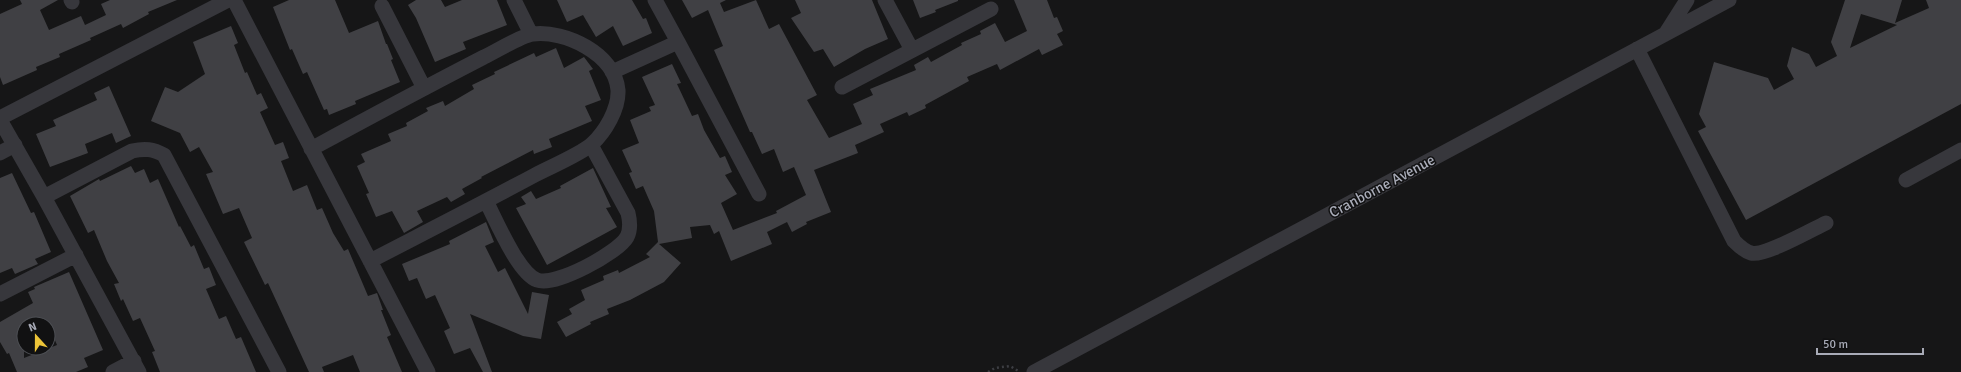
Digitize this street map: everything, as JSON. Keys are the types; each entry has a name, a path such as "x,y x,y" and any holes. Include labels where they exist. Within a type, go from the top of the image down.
{"street":[{"path":"113,372 136,366 0,119 228,0"},
{"path":"234,0 428,372"},
{"path":"514,0 531,34"},
{"path":"655,0 759,194"},
{"path":"885,0 912,50"},
{"path":"1665,34 1687,0"},
{"name":"Cranborne Avenue","path":"1034,372 1729,0"},
{"path":"382,6 424,88"},
{"path":"842,87 992,9"},
{"path":"311,149 424,88 531,34 554,34 572,39 588,48 600,58 612,72 618,90 616,106 605,129 591,145 370,261"},
{"path":"612,72 678,42"},
{"path":"1638,49 1734,241 1743,250 1753,254 1773,248 1826,223"},
{"path":"0,153 15,145"},
{"path":"486,201 519,264 526,274 537,280 549,282 572,274 621,246 628,236 631,224 628,213 591,145"},
{"path":"44,197 132,150 143,148 154,150 164,155 279,372"},
{"path":"1906,180 1961,150"},
{"path":"0,294 76,255"}],"path":[{"path":"988,372 1003,366 1010,366 1020,372"}],"building":[{"path":"20,0 58,0 40,10 49,30 81,16 85,25 106,15 101,4 110,0 177,0 148,12 149,14 123,28 121,24 90,38 91,40 59,54 60,57 36,67 37,70 3,85 0,77 0,14 22,4"},
{"path":"289,0 335,0 349,33 378,21 393,59 391,60 400,82 355,101 356,104 329,115 327,109 324,110 307,72 303,74 292,49 290,50 273,7"},
{"path":"416,0 441,0 445,7 462,0 497,0 507,25 463,42 466,49 435,62 416,18 408,5"},
{"path":"557,0 632,0 643,19 646,18 652,33 623,46 613,26 596,37 583,15 567,22"},
{"path":"682,0 726,0 720,3 724,12 756,0 769,29 779,24 817,95 807,100 829,138 862,124 853,104 873,95 870,89 916,70 914,65 928,57 931,62 962,45 961,43 981,34 980,31 995,23 1005,42 1027,31 1014,0 1047,0 1054,18 1057,17 1063,31 1057,34 1063,45 1042,55 1039,49 1000,70 997,64 967,77 969,81 925,105 926,108 909,116 907,112 880,124 884,132 855,145 858,153 814,170 831,212 806,222 807,224 792,232 787,222 767,232 772,244 731,261 719,231 714,234 710,225 690,227 692,238 659,244 681,263 664,282 630,300 607,309 609,314 590,322 591,324 566,337 557,322 572,314 569,309 585,300 581,290 604,280 603,276 618,270 619,273 650,257 646,254 658,242 654,211 643,186 636,189 629,173 632,172 622,150 639,143 630,120 651,111 649,107 655,105 642,77 672,64 681,83 677,84 692,116 698,114 704,130 720,158 725,156 732,172 725,175 737,194 721,203 733,230 777,213 776,211 806,195 794,167 783,172 774,149 762,154 752,132 750,132 714,50 723,46 708,10 692,18"},
{"path":"795,0 872,0 888,39 865,49 834,67 823,49 814,52 791,18 801,13"},
{"path":"913,0 958,0 958,1 920,18"},
{"path":"1845,0 1902,0 1895,23 1929,8 1926,0 1961,0 1961,104 1746,220 1698,131 1706,127 1699,114 1714,62 1768,78 1774,90 1794,79 1787,66 1792,47 1809,54 1816,67 1837,56 1831,42","holes":["1861,14 1897,25 1850,48"]},
{"path":"231,26 238,43 234,45 245,73 247,72 257,95 261,93 268,108 260,112 275,145 283,142 289,158 281,161 293,191 307,185 317,210 322,208 333,233 344,251 348,249 368,296 377,293 383,310 381,310 391,335 387,337 402,372 360,372 353,355 322,367 324,372 309,372 268,283 265,285 244,242 252,238 239,208 223,214 206,174 213,172 199,147 190,152 180,133 151,121 165,87 178,92 205,74 193,42"},
{"path":"556,48 564,68 584,57 593,69 589,71 601,100 585,106 592,121 549,139 552,147 534,154 533,150 481,177 482,178 462,189 465,194 451,202 447,197 417,211 423,222 404,233 392,211 376,217 366,194 369,193 357,166 365,162 361,154 391,141 388,134 407,126 406,123 428,111 426,108 443,101 445,106 474,89 472,85 495,74 494,72 534,53 536,57"},
{"path":"109,86 131,136 116,143 112,133 85,144 88,153 50,167 36,134 56,126 53,120 97,100 94,93"},
{"path":"131,166 135,173 144,169 150,183 158,179 179,227 180,226 191,247 194,245 204,269 209,267 216,285 206,289 219,319 226,316 236,339 241,337 256,372 160,372 152,352 155,351 140,318 133,321 123,299 121,301 114,284 119,283 107,261 94,230 88,233 70,196 99,179 100,181"},
{"path":"593,168 611,207 606,208 617,227 547,265 516,208 526,204 521,197 531,191 536,199 561,188 560,186"},
{"path":"12,173 31,213 34,212 51,252 35,259 38,264 15,274 12,268 0,273 0,178"},
{"path":"486,222 494,242 485,246 498,272 505,268 528,314 532,292 549,295 541,339 523,336 470,314 492,372 483,372 470,348 454,354 444,331 450,328 435,295 426,299 417,278 409,281 402,264 450,244 449,241"},
{"path":"69,272 103,350 84,358 88,367 76,372 17,372 9,353 7,354 0,342 0,322 33,303 28,292 35,289 34,287"}]}
